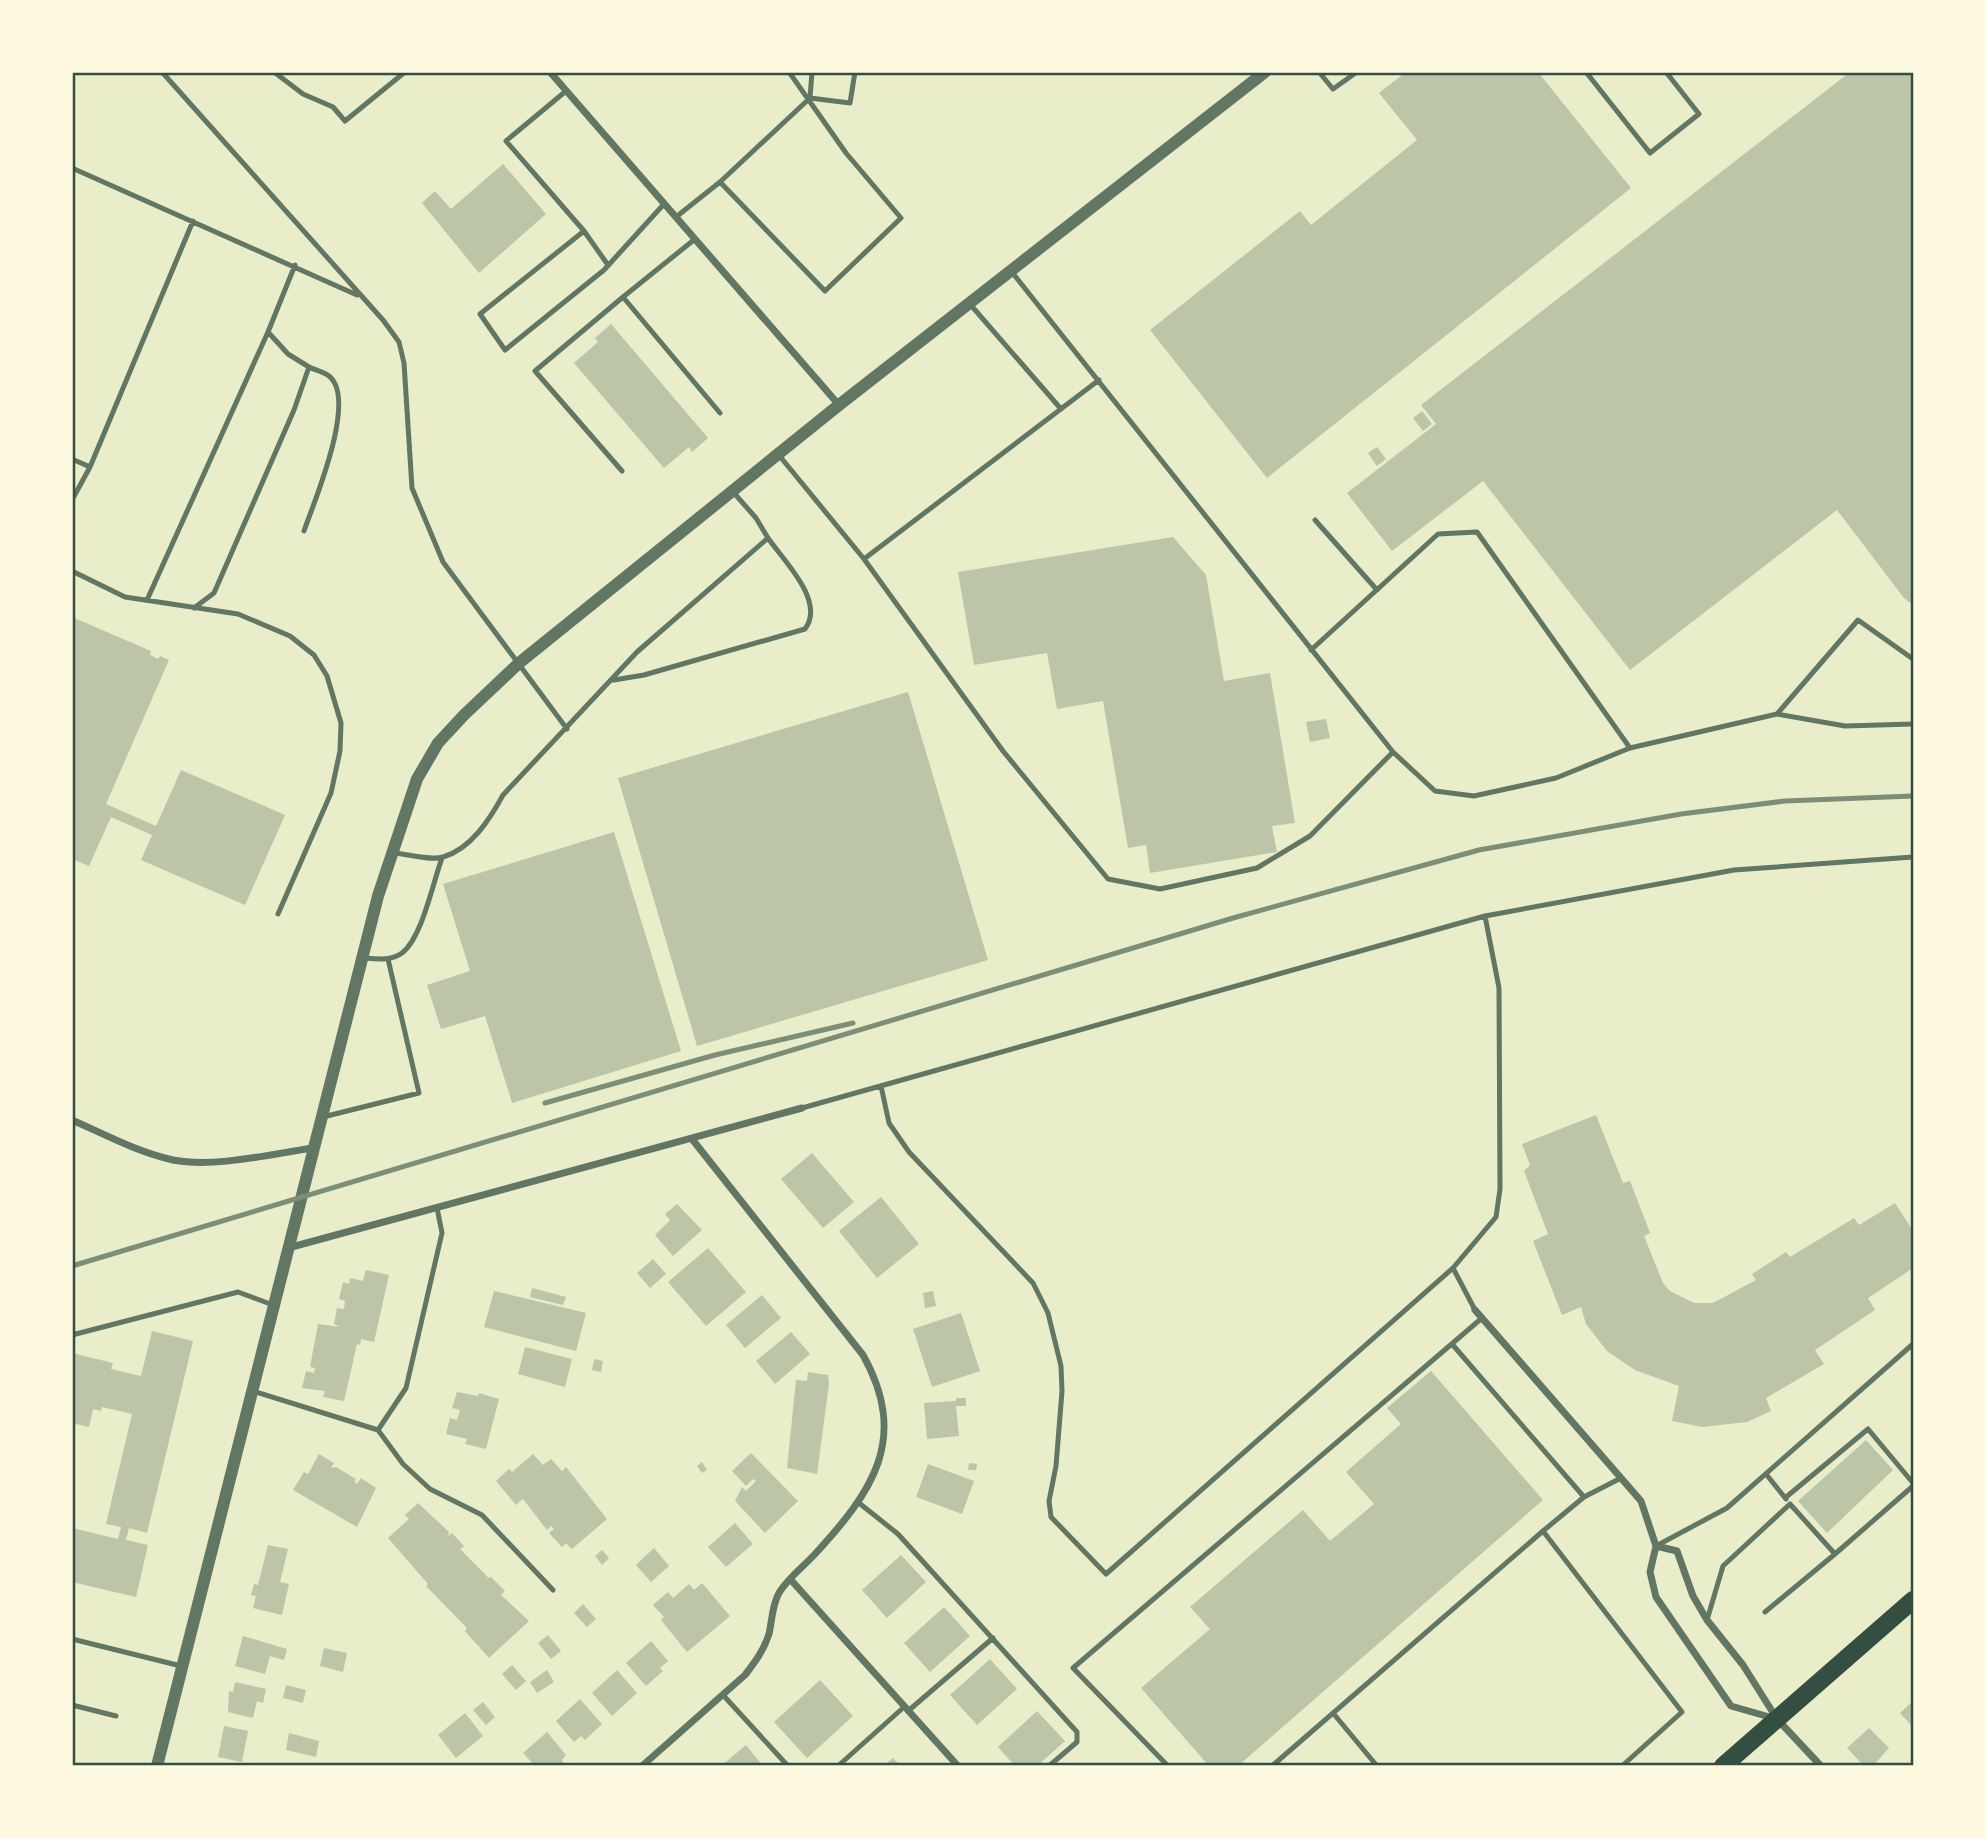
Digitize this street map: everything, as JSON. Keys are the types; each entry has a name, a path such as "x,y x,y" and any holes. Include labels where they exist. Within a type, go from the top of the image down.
{"main road":[{"path":"1723,1766 1913,1600"}],"street":[{"path":"550,72 839,405"},
{"path":"157,1766 361,958 391,852 417,779 438,743 519,663 839,405 1265,72"},
{"path":"287,1248 802,1108"},
{"path":"72,1120 131,1146 174,1160 232,1160 313,1148"},
{"path":"642,1766 745,1675 765,1647 779,1592 859,1503 879,1463 884,1438 880,1394 873,1372 845,1331 692,1139"},
{"path":"1475,1310 1641,1501 1656,1546 1650,1572 1656,1597 1731,1706 1777,1719"},
{"path":"1656,1546 1677,1551 1693,1596 1707,1620 1744,1665 1777,1719 1821,1766"},
{"path":"791,1580 958,1766"}],"lane":[{"path":"162,72 399,342 404,363 412,488 443,562 567,729"},
{"path":"274,72 303,94 333,107 345,121 405,72"},
{"path":"720,182 825,291 901,218 846,153 810,98 789,72"},
{"path":"676,217 720,182 810,98 812,72"},
{"path":"810,98 850,103 855,72"},
{"path":"1319,72 1333,89 1357,72"},
{"path":"1586,72 1650,153 1699,114 1666,72"},
{"path":"566,91 506,141 584,232 608,265"},
{"path":"72,168 360,296"},
{"path":"584,232 480,314 505,350 608,265 664,204"},
{"path":"72,500 90,467 193,221"},
{"path":"622,471 535,371 695,239"},
{"path":"147,600 268,332 295,265"},
{"path":"1011,271 1393,752 1435,791 1475,796 1556,778 1630,748 1777,714 1845,726 1913,724"},
{"path":"623,296 720,413"},
{"path":"969,303 1061,409"},
{"path":"268,332 288,354 330,376 336,389 338,432 304,531"},
{"path":"194,608 214,593 294,410 309,367"},
{"path":"864,559 1100,380"},
{"path":"778,454 864,559 1003,751 1108,879 1160,890 1257,868 1310,836 1393,752"},
{"path":"72,459 90,467"},
{"path":"614,680 644,675 805,629 810,622 810,598 756,518 732,491"},
{"path":"1315,520 1377,590"},
{"path":"1311,650 1438,534 1477,532 1630,748"},
{"path":"391,852 442,858 460,849 488,821 503,795 614,680 637,652 768,538"},
{"path":"72,571 125,597 238,614 290,636 314,655 327,676 341,723 340,751 331,793 278,914"},
{"path":"1777,714 1858,620 1913,659"},
{"path":"361,958 388,959 402,953 415,937 442,858"},
{"path":"802,1108 1485,916 1734,870 1913,858"},
{"path":"881,1086 890,1123 909,1152 1033,1283 1048,1313 1061,1366 1062,1391 1049,1501 1051,1517 1106,1574 1452,1268 1496,1217 1500,1189 1499,988 1485,916"},
{"path":"320,1118 419,1093 388,959"},
{"path":"378,1430 406,1388 442,1233 437,1208"},
{"path":"1452,1268 1475,1310"},
{"path":"72,1335 238,1292 272,1304"},
{"path":"1168,1766 1073,1668 1482,1318"},
{"path":"1452,1344 1584,1497"},
{"path":"1656,1546 1727,1508 1913,1344"},
{"path":"250,1390 378,1430 403,1464 430,1489 481,1515 553,1590"},
{"path":"1765,1612 1913,1484 1868,1429 1785,1498"},
{"path":"1766,1474 1835,1554"},
{"path":"1272,1766 1584,1497 1621,1478"},
{"path":"859,1503 898,1534 1077,1732 1077,1742 1049,1766"},
{"path":"1707,1620 1723,1566 1790,1504"},
{"path":"1543,1531 1682,1712 1622,1766"},
{"path":"838,1766 993,1638"},
{"path":"72,1639 181,1666"},
{"path":"723,1695 788,1766"},
{"path":"72,1705 116,1716"},
{"path":"1333,1713 1377,1766"}],"building":[{"path":"1406,72 1538,72 1631,188 1267,478 1150,330 1300,211 1311,225 1417,140 1379,93"},
{"path":"1850,72 1913,72 1913,605 1904,598 1837,510 1630,670 1483,481 1392,551 1347,493 1436,424 1421,405"},
{"path":"503,164 546,214 479,273 422,203 435,191 451,209"},
{"path":"611,324 708,438 692,452 689,447 664,468 574,363 598,342 595,338"},
{"path":"1422,411 1432,424 1423,431 1413,418"},
{"path":"1377,447 1386,459 1377,466 1368,453"},
{"path":"1173,537 1206,575 1224,681 1270,673 1295,823 1272,826 1277,852 1150,873 1146,845 1128,848 1103,701 1057,709 1047,653 974,665 958,572"},
{"path":"72,617 151,651 150,655 158,659 160,656 169,660 106,804 156,826 181,770 285,815 245,905 141,860 152,835 111,817 89,866 72,859"},
{"path":"908,692 988,960 697,1046 618,778"},
{"path":"1326,719 1330,738 1310,742 1306,722"},
{"path":"614,832 681,1051 512,1103 485,1016 441,1029 427,985 470,971 443,884"},
{"path":"1596,1115 1623,1183 1630,1181 1650,1233 1644,1236 1663,1283 1670,1291 1694,1303 1713,1303 1756,1280 1752,1274 1786,1252 1790,1257 1854,1218 1859,1225 1895,1203 1913,1231 1913,1268 1868,1298 1875,1310 1815,1350 1824,1364 1766,1398 1771,1411 1747,1422 1702,1427 1672,1421 1679,1386 1635,1370 1607,1351 1586,1324 1581,1307 1562,1315 1533,1241 1548,1234 1524,1171 1530,1165 1522,1144"},
{"path":"812,1153 854,1202 823,1228 781,1179"},
{"path":"881,1197 919,1244 877,1278 839,1231"},
{"path":"677,1204 702,1230 673,1256 655,1235 670,1220 665,1214"},
{"path":"708,1248 746,1292 706,1326 668,1282"},
{"path":"653,1259 666,1274 650,1288 637,1273"},
{"path":"366,1270 389,1275 374,1342 361,1339 360,1345 357,1344 344,1401 323,1397 325,1391 302,1388 306,1371 314,1373 315,1368 310,1367 318,1324 340,1327 334,1324 337,1308 344,1309 345,1301 339,1299 343,1282 349,1284 350,1278 363,1281"},
{"path":"532,1288 566,1297 563,1305 530,1297"},
{"path":"494,1291 586,1313 576,1351 484,1327"},
{"path":"933,1291 936,1306 925,1308 923,1293"},
{"path":"762,1295 781,1318 745,1348 726,1325"},
{"path":"961,1313 980,1371 932,1387 913,1329"},
{"path":"152,1331 193,1341 147,1533 129,1528 126,1540 148,1545 136,1597 72,1582 72,1528 118,1539 121,1527 106,1524 132,1414 102,1407 101,1411 93,1409 89,1427 72,1423 72,1353 113,1363 111,1369 141,1376"},
{"path":"791,1332 810,1354 775,1384 756,1361"},
{"path":"525,1347 572,1359 565,1387 518,1374"},
{"path":"594,1359 603,1361 601,1372 592,1370"},
{"path":"1431,1371 1543,1500 1238,1766 1209,1766 1141,1688 1210,1629 1190,1607 1303,1510 1330,1541 1374,1504 1346,1472 1401,1424 1387,1408"},
{"path":"808,1372 828,1375 829,1384 817,1474 787,1468 796,1380 807,1381"},
{"path":"457,1392 478,1396 479,1393 499,1399 486,1449 465,1444 467,1439 446,1434 450,1418 457,1420 460,1410 452,1408"},
{"path":"956,1398 966,1398 966,1406 956,1406 959,1436 927,1439 924,1403 956,1401"},
{"path":"1866,1440 1893,1470 1827,1533 1798,1501"},
{"path":"751,1453 798,1501 765,1533 735,1501 742,1487 746,1491 756,1481 753,1479 746,1486 732,1471"},
{"path":"319,1454 334,1463 331,1468 336,1467 356,1479 354,1482 357,1484 361,1478 376,1488 357,1527 293,1490 304,1472 308,1474"},
{"path":"533,1454 543,1465 551,1459 562,1471 566,1467 607,1519 572,1549 566,1543 562,1547 549,1533 554,1529 551,1526 547,1530 523,1499 516,1505 496,1481 509,1469 512,1472"},
{"path":"702,1462 707,1470 702,1473 697,1466"},
{"path":"969,1463 977,1464 976,1470 968,1470"},
{"path":"928,1464 974,1481 962,1514 916,1497"},
{"path":"418,1503 449,1532 448,1536 452,1533 464,1546 460,1549 488,1577 486,1579 491,1577 505,1591 501,1595 529,1621 489,1658 465,1631 467,1628 426,1586 428,1584 388,1538 409,1519 405,1515"},
{"path":"735,1523 753,1544 726,1567 708,1547"},
{"path":"268,1545 288,1549 280,1582 289,1584 282,1615 253,1608 256,1596 251,1595 254,1584 258,1585"},
{"path":"654,1548 669,1566 651,1582 636,1565"},
{"path":"602,1550 609,1558 602,1565 595,1556"},
{"path":"901,1555 926,1582 887,1618 862,1590"},
{"path":"702,1583 730,1616 687,1652 661,1620 664,1617 653,1605 668,1592 673,1598 689,1584 694,1590"},
{"path":"583,1604 596,1619 587,1627 574,1613"},
{"path":"944,1607 970,1636 930,1672 904,1643"},
{"path":"548,1635 561,1651 551,1659 538,1643"},
{"path":"243,1636 287,1649 284,1660 270,1656 265,1674 235,1666"},
{"path":"651,1641 668,1661 660,1668 663,1671 646,1686 626,1663"},
{"path":"324,1648 347,1653 343,1672 320,1666"},
{"path":"990,1659 1017,1689 977,1725 950,1695"},
{"path":"512,1665 526,1681 516,1690 502,1674"},
{"path":"547,1670 554,1682 537,1693 530,1682"},
{"path":"617,1670 637,1693 612,1716 592,1693"},
{"path":"820,1680 853,1716 807,1758 774,1722"},
{"path":"235,1682 266,1689 263,1703 257,1701 253,1718 228,1712 229,1691 233,1692"},
{"path":"286,1685 306,1690 303,1703 283,1698"},
{"path":"580,1699 602,1724 585,1740 581,1736 574,1742 556,1721"},
{"path":"1913,1701 1913,1727 1900,1713"},
{"path":"483,1702 495,1717 486,1725 473,1710"},
{"path":"1037,1711 1065,1741 1037,1766 1015,1766 998,1747"},
{"path":"465,1713 483,1736 456,1758 438,1735"},
{"path":"224,1726 248,1731 242,1762 218,1757"},
{"path":"1869,1728 1889,1748 1873,1766 1864,1766 1847,1748"},
{"path":"547,1732 566,1755 562,1760 565,1766 535,1766 523,1753"},
{"path":"289,1733 319,1741 316,1757 286,1750"},
{"path":"746,1745 763,1766 721,1766"},
{"path":"893,1758 901,1766 883,1766"}],"railway":[{"path":"72,1266 1233,918 1479,850 1681,814 1785,801 1913,796"},
{"path":"545,1103 715,1055 853,1023"}]}
